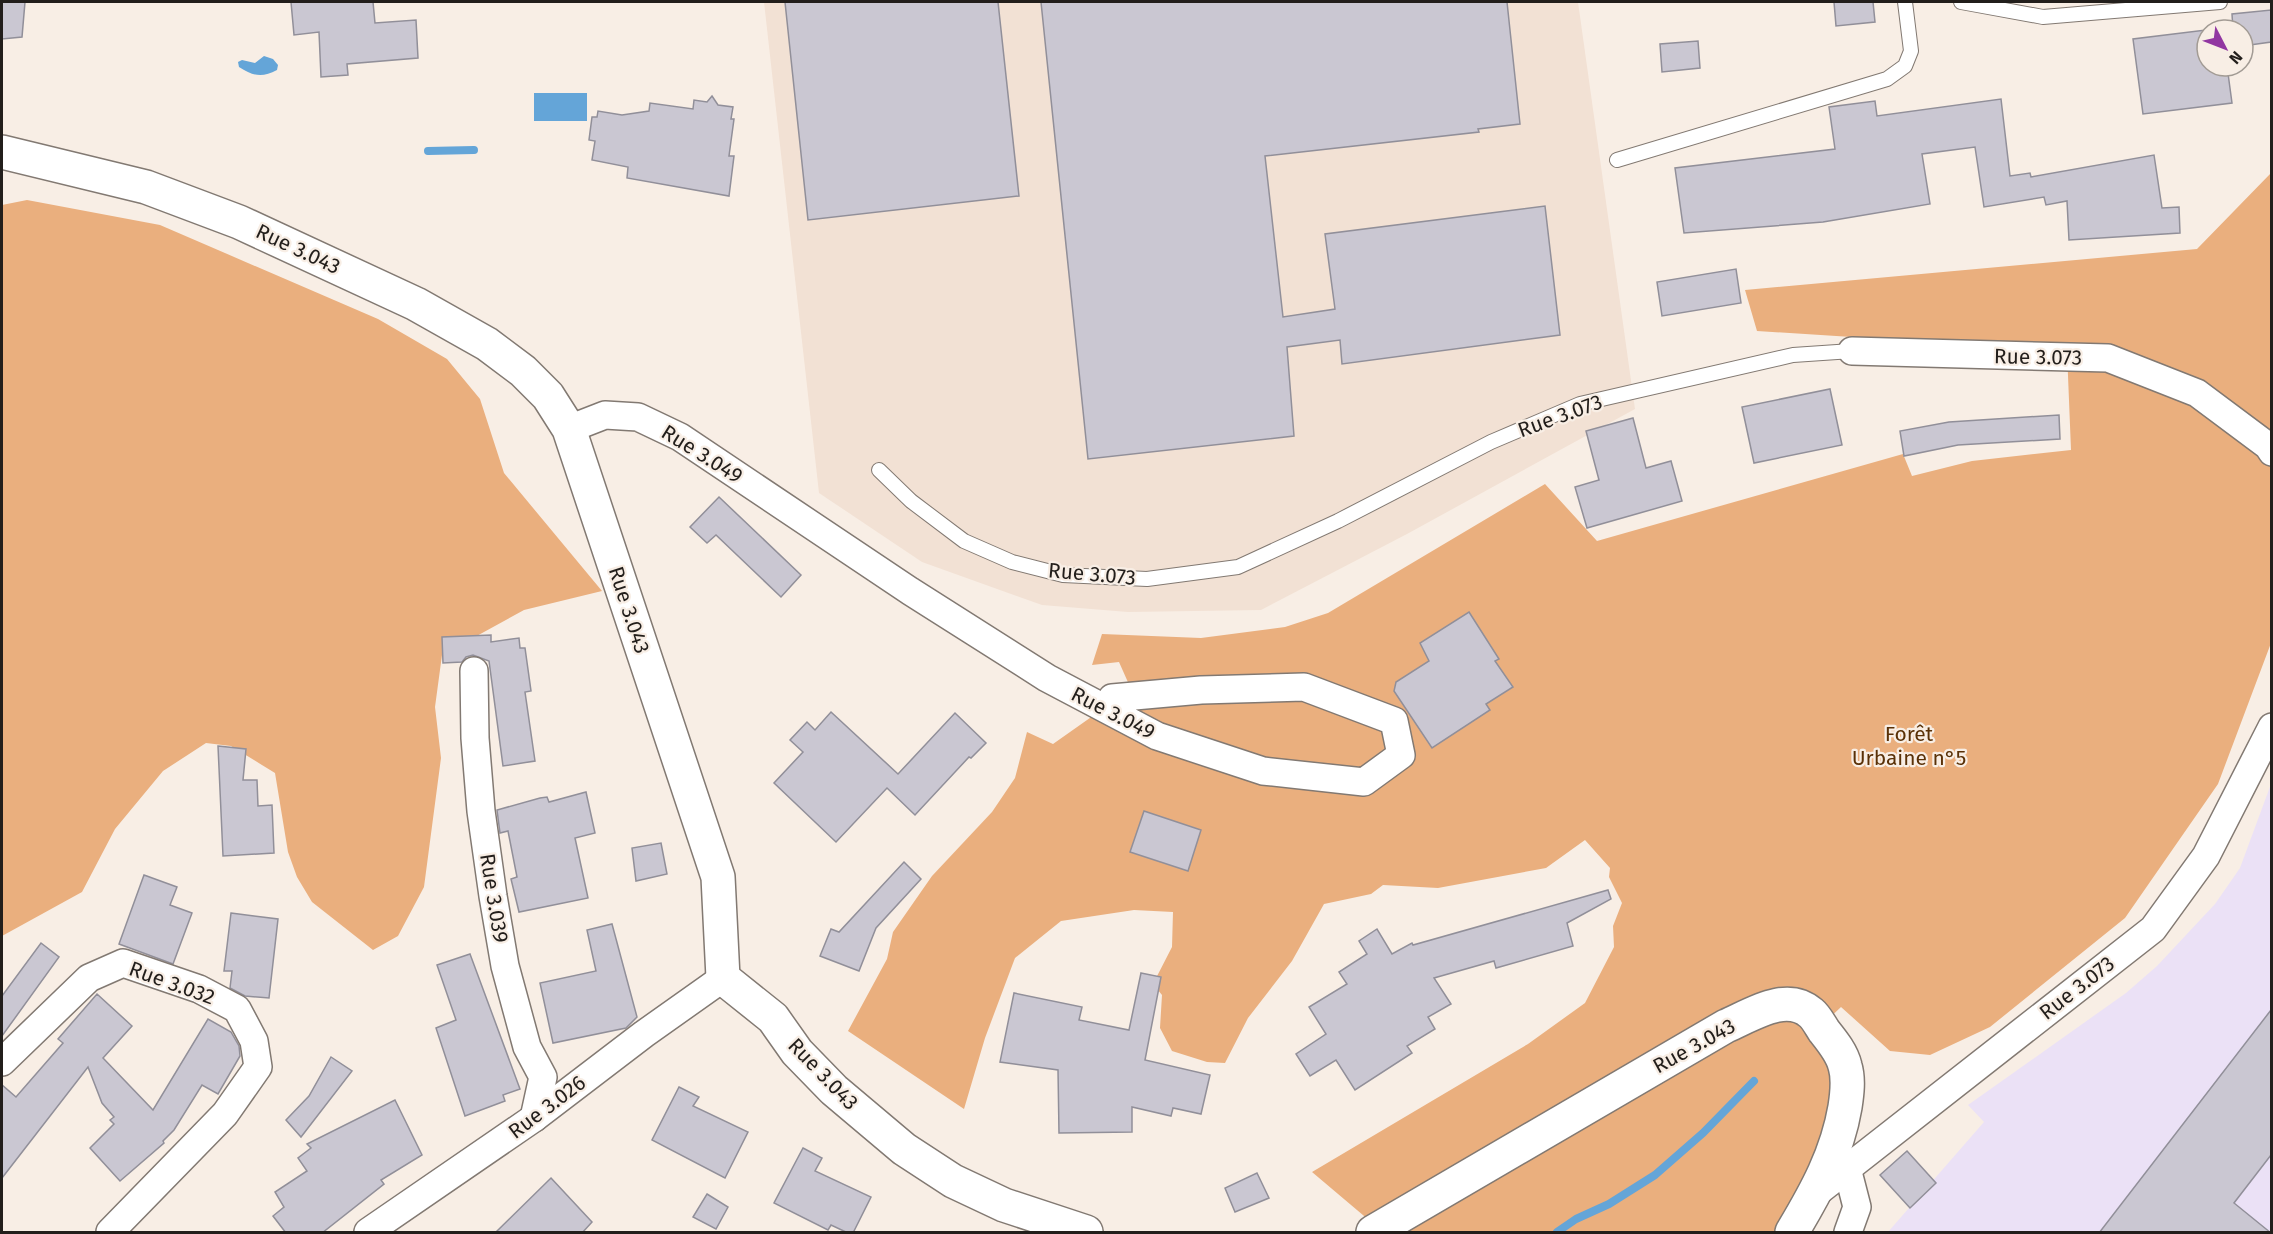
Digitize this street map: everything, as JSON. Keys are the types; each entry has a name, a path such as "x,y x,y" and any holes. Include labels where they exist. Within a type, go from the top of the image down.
{"street":[{"name":"Rue 3.043","path":"2,152 146,187 239,222 416,304 487,344 523,371 548,396 569,429 718,877 723,978 773,1018 797,1052 834,1090 904,1149 953,1181 1004,1205 1086,1233"},
{"name":"Rue 3.073","path":"1852,351 2108,358 2197,393 2268,446 2271,452"},
{"name":"Rue 3.049","path":"569,429 605,415 638,417 680,437 900,585 1047,678 1157,736 1263,771 1364,782 1401,756 1394,721 1304,687 1201,690 1112,698"},
{"name":"Rue 3.039","path":"474,671 475,738 479,790 493,896 505,966 527,1047 543,1077 534,1118"},
{"name":"Rue 3.073","path":"1816,1193 2153,929 2206,856 2271,727"},
{"name":"Rue 3.032","path":"2,1062 89,978 123,963 199,989 237,1009 254,1041 258,1067 225,1114 110,1233"},
{"name":"Rue 3.026","path":"368,1233 534,1118 644,1034 723,978"},
{"name":"Rue 3.043","path":"1373,1233 1726,1026 1774,1005 1789,1003 1803,1007 1812,1014 1841,1055 1846,1067 1846,1098 1840,1134 1816,1193 1792,1233"},
{"path":"1846,1168 1857,1207 1848,1233"}],"lane":[{"path":"1617,160 1887,79 1905,66 1911,51 1905,2"},
{"path":"1961,2 2043,16 2220,2"},
{"name":"Rue 3.073","path":"879,470 911,501 964,541 1012,562 1063,575 1146,579 1238,567 1338,521 1491,442 1580,404 1793,355 1852,351"}],"shaded area":[{"path":"764,2 1578,2 1635,409 1407,534 1261,610 1128,612 1042,605 922,562 819,493"},
{"path":"2271,784 2271,1232 1888,1232 1984,1122 1968,1105 2126,993 2157,966 2215,904 2240,868"}],"green space":[{"name":"Forêt Urbaine n°5","path":"2271,173 2271,643 2218,784 2125,918 1990,1027 1930,1055 1890,1051 1841,1007 1820,1027 1842,1109 1792,1232 1383,1232 1312,1172 1528,1044 1585,1003 1614,947 1613,926 1622,903 1609,877 1610,868 1585,840 1546,868 1438,888 1383,885 1371,894 1324,904 1292,961 1248,1018 1225,1063 1207,1062 1172,1051 1160,1028 1162,995 1153,984 1172,947 1173,912 1134,910 1061,921 1015,958 985,1038 964,1109 848,1031 887,959 893,932 932,876 992,812 1015,778 1027,732 1053,744 1131,689 1119,662 1092,665 1102,634 1201,638 1285,627 1328,613 1545,484 1597,541 1903,454 1912,476 1972,461 2071,450 2067,351 1757,331 1745,290 2197,249"},
{"path":"27,200 160,225 378,319 447,359 480,399 504,473 602,591 524,610 442,655 435,707 441,758 424,887 398,936 373,950 312,902 297,877 288,852 275,773 231,746 206,743 163,771 115,829 82,892 2,936 2,205"}],"water":[{"path":"264,56 273,59 278,65 277,70 258,75 239,67 238,62 242,60 255,63"},
{"path":"534,93 587,93 587,121 534,121"}],"building":[{"path":"2,2 25,2 22,37 2,39"},
{"path":"291,2 373,2 375,23 416,20 418,58 347,64 348,75 321,77 319,32 294,35"},
{"path":"785,2 998,2 1019,196 808,220"},
{"path":"1041,2 1507,2 1520,124 1478,129 1479,132 1265,156 1283,317 1335,309 1325,234 1545,206 1560,335 1342,364 1340,340 1287,347 1294,436 1088,459"},
{"path":"1834,2 1873,2 1875,22 1836,26"},
{"path":"2271,10 2271,42 2255,44 2255,18 2232,18 2232,14"},
{"path":"2195,31 2195,78 2229,78 2232,103 2143,114 2133,39"},
{"path":"1698,41 1700,68 1662,72 1660,44"},
{"path":"712,96 718,105 733,107 731,119 734,119 729,156 734,156 729,196 627,178 628,167 592,160 595,141 589,140 592,117 597,117 598,111 622,115 649,111 650,103 693,109 694,100 707,102"},
{"path":"2001,99 2010,176 2030,173 2031,177 2154,155 2162,208 2179,207 2180,233 2069,240 2067,201 2046,205 2044,197 1984,207 1975,147 1922,154 1930,204 1823,222 1684,233 1675,168 1835,149 1829,107 1875,101 1877,116"},
{"path":"1736,269 1741,303 1662,316 1657,282"},
{"path":"1830,389 1842,445 1754,463 1742,407"},
{"path":"2059,415 2060,439 1958,445 1904,456 1900,431 1949,422"},
{"path":"1633,418 1646,468 1671,461 1682,501 1587,528 1575,487 1599,480 1586,431"},
{"path":"719,497 801,575 781,597 716,535 707,543 690,527"},
{"path":"1469,612 1499,659 1495,661 1513,687 1486,704 1490,710 1432,748 1394,691 1396,682 1429,661 1420,643"},
{"path":"491,635 491,642 519,638 520,648 525,648 531,691 525,692 535,761 503,766 489,661 473,655 466,657 462,662 443,663 442,637"},
{"path":"831,712 898,774 955,713 986,743 971,758 969,757 915,815 887,788 836,842 774,783 803,752 790,740 807,722 815,730"},
{"path":"218,746 246,749 243,780 257,780 258,806 272,805 274,853 223,856"},
{"path":"586,792 595,833 575,838 588,898 519,912 511,879 517,877 508,831 500,833 497,810 540,798 547,797 549,802"},
{"path":"1144,811 1201,830 1188,871 1130,852"},
{"path":"661,843 667,874 636,881 632,848"},
{"path":"904,862 921,879 876,928 859,971 820,956 831,929 839,932"},
{"path":"144,875 177,887 170,905 192,913 173,964 119,944"},
{"path":"1608,890 1611,899 1567,923 1573,946 1496,968 1494,961 1434,978 1451,1004 1428,1017 1435,1029 1407,1046 1412,1053 1355,1090 1336,1060 1310,1076 1296,1054 1326,1034 1309,1007 1347,984 1339,972 1367,954 1359,941 1377,929 1392,954 1412,943 1413,945"},
{"path":"231,913 278,919 269,998 245,996 230,988 232,971 224,971"},
{"path":"612,924 637,1017 626,1028 553,1043 540,983 596,971 587,930"},
{"path":"41,943 59,957 2,1036 2,996"},
{"path":"470,954 520,1089 503,1095 505,1101 465,1116 436,1028 456,1020 437,965"},
{"path":"1141,973 1161,977 1145,1060 1210,1075 1201,1114 1173,1108 1171,1116 1132,1107 1132,1132 1059,1133 1058,1070 1000,1062 1014,993 1082,1007 1079,1020 1129,1030"},
{"path":"97,994 132,1026 103,1058 153,1110 208,1019 231,1032 239,1046 240,1056 218,1094 202,1085 174,1130 163,1141 164,1143 120,1181 90,1148 114,1124 110,1120 114,1117 102,1103 88,1067 2,1178 2,1085 16,1097 63,1043 58,1039"},
{"path":"2271,1010 2271,1155 2234,1203 2271,1233 2099,1233"},
{"path":"331,1057 352,1071 301,1137 286,1120 309,1096"},
{"path":"679,1087 699,1097 693,1106 748,1132 725,1178 652,1140"},
{"path":"395,1100 422,1155 381,1180 384,1184 322,1233 286,1233 273,1216 284,1207 275,1192 307,1171 298,1158 311,1148 307,1144"},
{"path":"803,1148 822,1158 815,1171 871,1197 853,1233 831,1225 828,1230 774,1203"},
{"path":"1907,1151 1936,1183 1910,1208 1880,1175"},
{"path":"1257,1173 1269,1198 1235,1212 1225,1188"},
{"path":"551,1178 592,1222 582,1233 495,1233"},
{"path":"707,1194 728,1207 716,1229 693,1217"}],"waterway":[{"path":"428,151 474,150"},
{"path":"1557,1232 1576,1219 1609,1204 1655,1175 1703,1133 1754,1081"}]}
